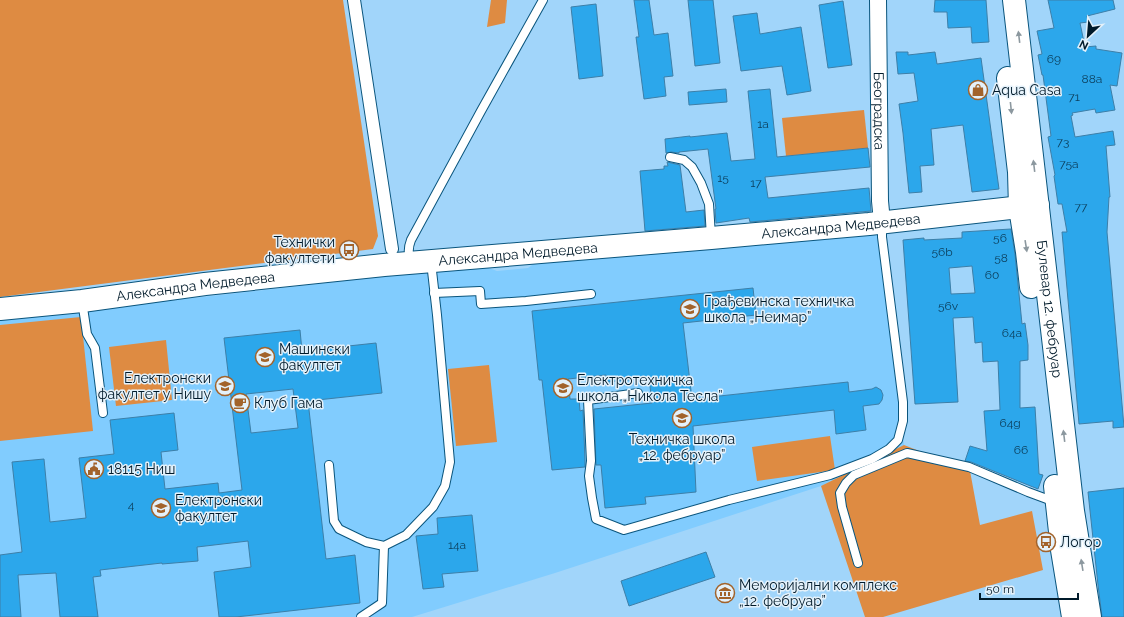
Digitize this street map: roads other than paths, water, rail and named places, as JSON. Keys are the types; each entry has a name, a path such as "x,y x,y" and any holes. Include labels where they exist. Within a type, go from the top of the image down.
{"main road":[{"name":"Булевар 12. фебруар","path":"999,0 1019,172 1029,206 1028,259 1062,550 1073,617"},
{"name":"Булевар 12. фебруар","path":"1014,0 1029,206 1073,511 1090,617"},
{"name":"Александра Медведева","path":"0,309 82,301 213,283 384,265 711,238 882,222 1029,206"}],"street":[{"path":"354,0 392,249"},
{"name":"Београдска","path":"878,0 880,201 882,222"}],"lane":[{"path":"329,465 334,521 339,529 366,542 384,546 406,535 433,507 445,486 450,462 434,293 421,262 408,253 409,247 411,240 543,0"},
{"path":"670,157 684,160 692,167 701,183 709,204 711,238"},
{"path":"638,393 588,400 591,461 590,476 596,519 624,530 729,500 830,475 872,459 889,449 898,440 903,421 903,402 882,237 882,222"},
{"path":"434,293 480,291 481,304 591,294"},
{"path":"82,301 87,334 95,348 103,413"},
{"path":"858,563 842,507 840,492 854,475 906,453 968,468 1056,502"},
{"path":"361,617 382,603 384,546"}],"place":[{"name":"Aqua Casa","path":"978,90"},
{"name":"Технички факултети","path":"349,250"},
{"name":"Грађевинска техничка школа „Неимар”","path":"690,309"},
{"name":"Машински факултет","path":"265,357"},
{"name":"Електронски факултет у Нишу","path":"225,386"},
{"name":"Електротехничка школа „Никола Тесла”","path":"563,388"},
{"name":"Клуб Гама","path":"240,403"},
{"name":"Техничка школа „12. фебруар”","path":"682,418"},
{"name":"18115 Ниш","path":"94,469"},
{"name":"Електронски факултет","path":"161,508"},
{"name":"Логор","path":"1046,542"},
{"name":"Меморијални комплекс „12. фебруар”","path":"725,593"}]}
